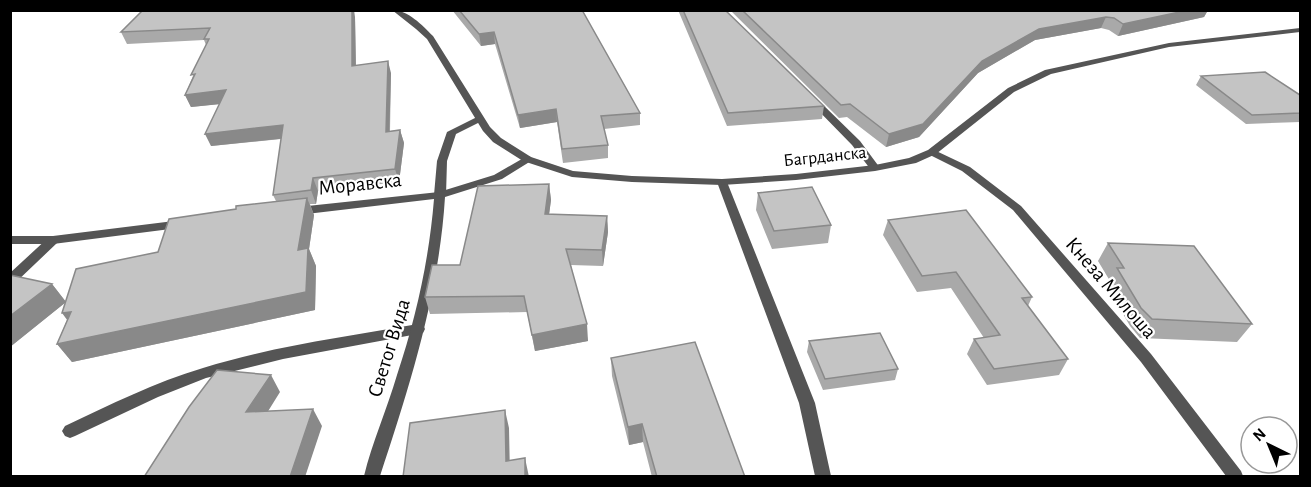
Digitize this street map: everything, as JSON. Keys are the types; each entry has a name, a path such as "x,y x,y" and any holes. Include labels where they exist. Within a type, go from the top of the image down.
{"street":[{"name":"Багрданска","path":"394,10 419,27 430,38 479,119 497,140 527,159 572,174 722,182 796,177 875,168 912,161 932,152 1011,90 1048,72 1169,45 1300,30"},
{"path":"810,96 856,143 875,168"},
{"name":"Светог Вида","path":"372,477 428,294 440,216 442,161 452,132 479,119"},
{"name":"Кнеза Милоша","path":"932,152 966,168 1017,208 1146,358 1235,477"},
{"name":"Моравска","path":"281,213 440,195 498,177 527,159"},
{"path":"722,182 807,403 823,477"},
{"path":"10,240 53,240 190,224"},
{"path":"10,281 53,240"},
{"path":"70,431 116,408 202,374 255,359 418,329"}],"building":[{"path":"143,10 352,10 352,66 388,61 386,132 400,130 395,169 313,178 311,190 273,195 283,125 205,134 226,90 185,95 195,74 191,75 209,39 204,39 210,28 121,32"},
{"path":"459,10 582,10 640,113 601,116 608,145 562,149 556,109 518,115 494,32 479,34"},
{"path":"683,10 725,10 824,106 728,113"},
{"path":"742,10 1189,10 1123,24 1114,18 1106,17 1039,29 982,61 923,124 889,134 850,104 841,105"},
{"path":"1265,72 1300,95 1300,113 1252,115 1201,76"},
{"path":"549,184 545,214 607,216 602,250 566,249 587,324 532,335 524,296 425,297 432,265 460,265 478,186"},
{"path":"812,187 831,225 774,231 758,193"},
{"path":"307,198 298,250 308,248 306,292 57,344 71,312 62,313 76,269 158,252 169,219 236,209 236,206"},
{"path":"966,210 1032,297 1022,298 1068,359 994,369 974,339 1000,335 956,272 922,276 888,220"},
{"path":"1108,243 1194,246 1252,324 1152,319 1141,308 1117,268 1124,268"},
{"path":"10,275 52,284 10,316"},
{"path":"880,333 898,369 825,379 809,341"},
{"path":"695,342 745,477 657,477 642,424 628,427 611,358"},
{"path":"217,370 271,375 246,412 313,409 290,477 144,477 189,407"},
{"path":"505,410 506,461 525,458 525,477 403,477 410,423"}]}
